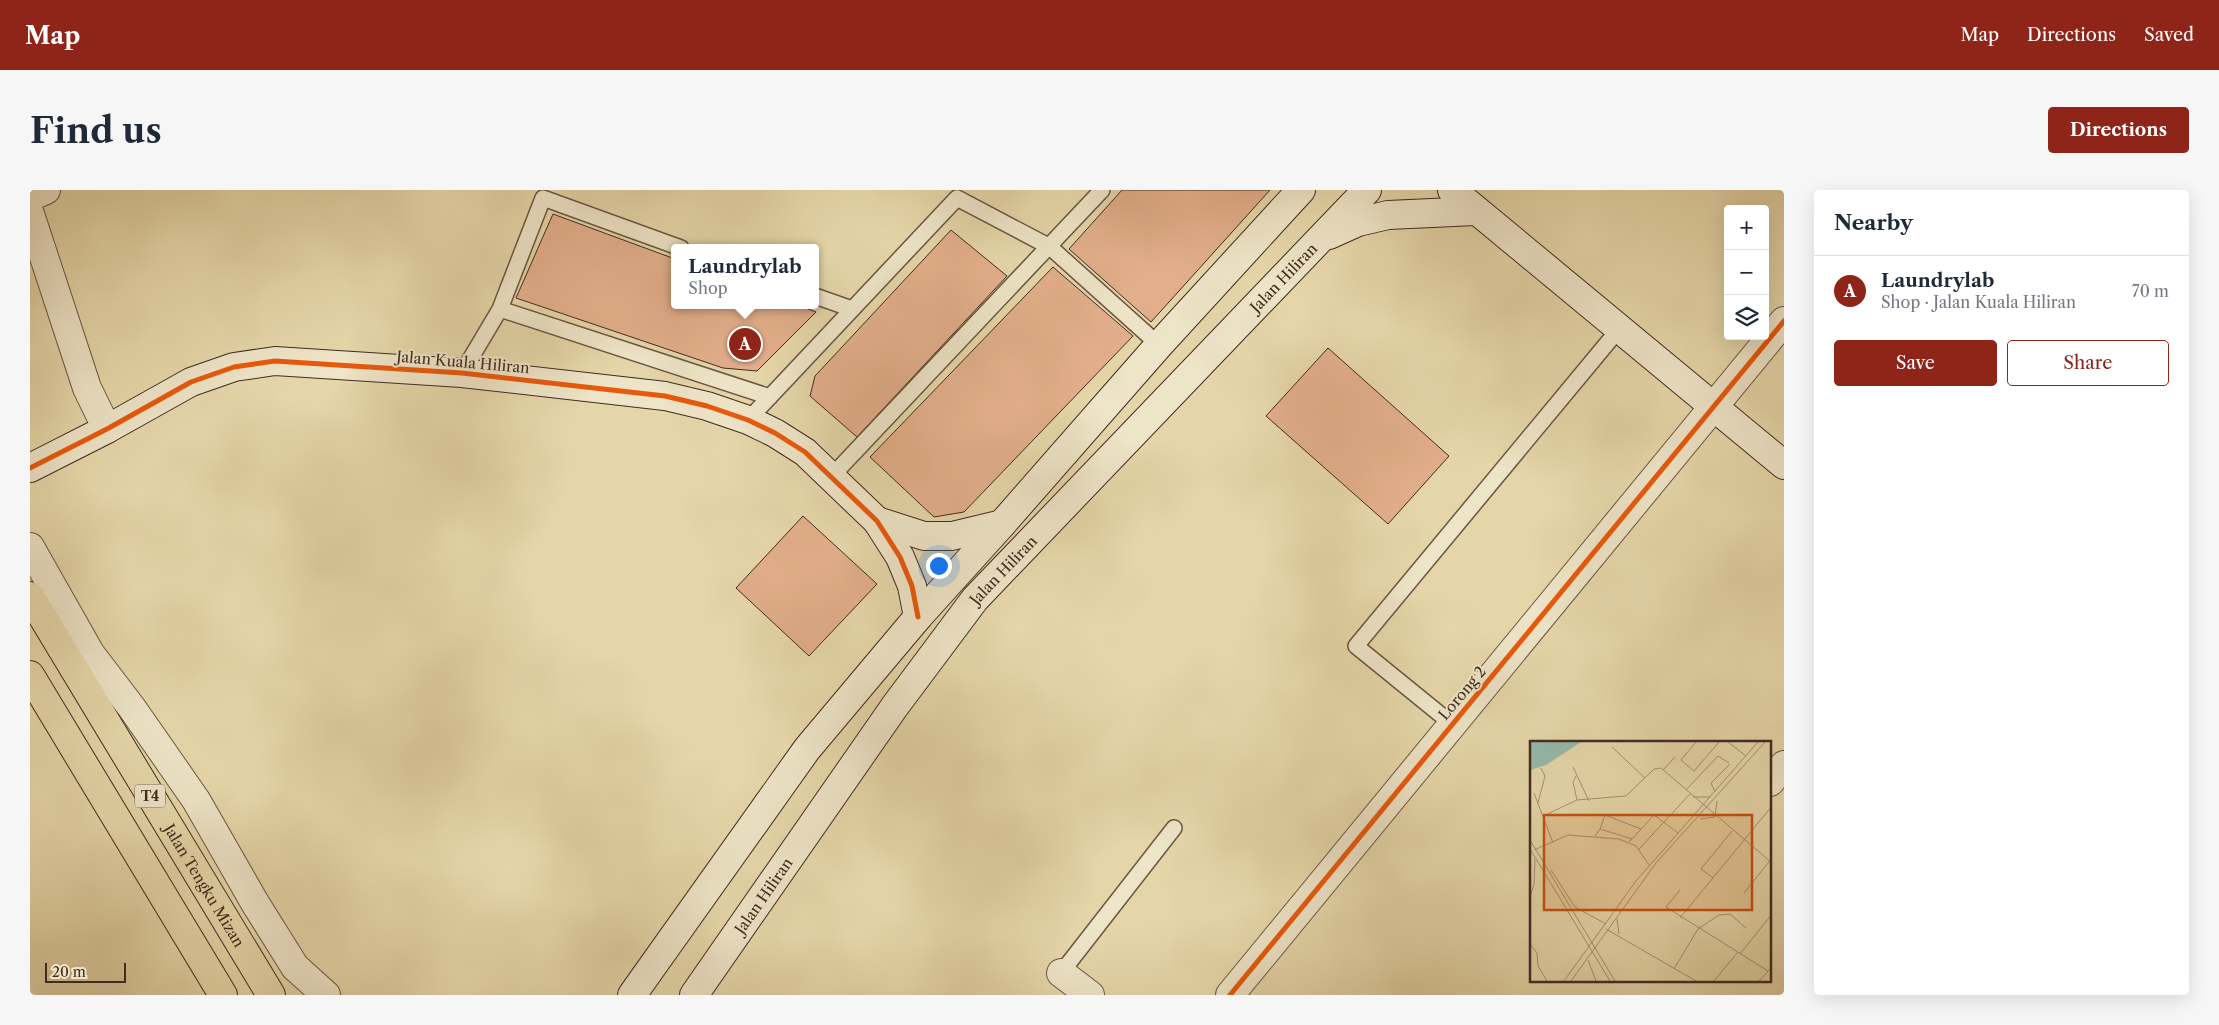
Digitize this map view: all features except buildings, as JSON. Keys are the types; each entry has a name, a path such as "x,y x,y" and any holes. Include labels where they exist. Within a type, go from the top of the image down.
{"highway":[{"name":"Jalan Tengku Mizan","path":"30,596 271,995"},
{"name":"T4","path":"30,676 223,995"}],"street":[{"path":"30,198 46,190"},
{"path":"632,995 807,749 918,616 1002,524 1159,344 1301,190"},
{"name":"Jalan Hiliran","path":"694,995 895,706 975,600 1367,190"},
{"path":"1452,190 1473,201 1619,329 1784,465"},
{"path":"1320,239 1358,222 1473,201"},
{"path":"30,214 87,388 107,430"},
{"name":"Lorong 2","path":"1230,995 1784,321"},
{"name":"Jalan Kuala Hiliran","path":"30,468 107,430 191,382 234,366 275,361 462,373 665,396 707,406 748,420 775,433 805,452 877,521"},
{"path":"877,521 924,536 952,536 1002,524"},
{"path":"877,521 900,557 912,586 918,616"},
{"path":"30,547 90,653 132,708 196,800 255,903 295,967 326,995"},
{"path":"1772,780 1784,765"},
{"path":"1061,973 1090,995"}],"lane":[{"path":"831,477 1102,190"},
{"path":"462,373 500,309 543,198 671,244"},
{"path":"748,420 957,198 1050,247 1159,344"},
{"path":"819,297 852,309"},
{"path":"500,309 770,397"},
{"path":"1452,724 1356,646 1619,329"},
{"path":"1061,973 1174,828"}],"cycle path":[{"path":"1230,995 1784,321"},
{"path":"30,468 107,429 191,382 234,367 275,361 462,373 665,396 707,406 748,420 775,433 805,452 877,521 900,557 912,586 918,617"}],"place":[{"name":"Laundrylab","path":"745,344"}]}
